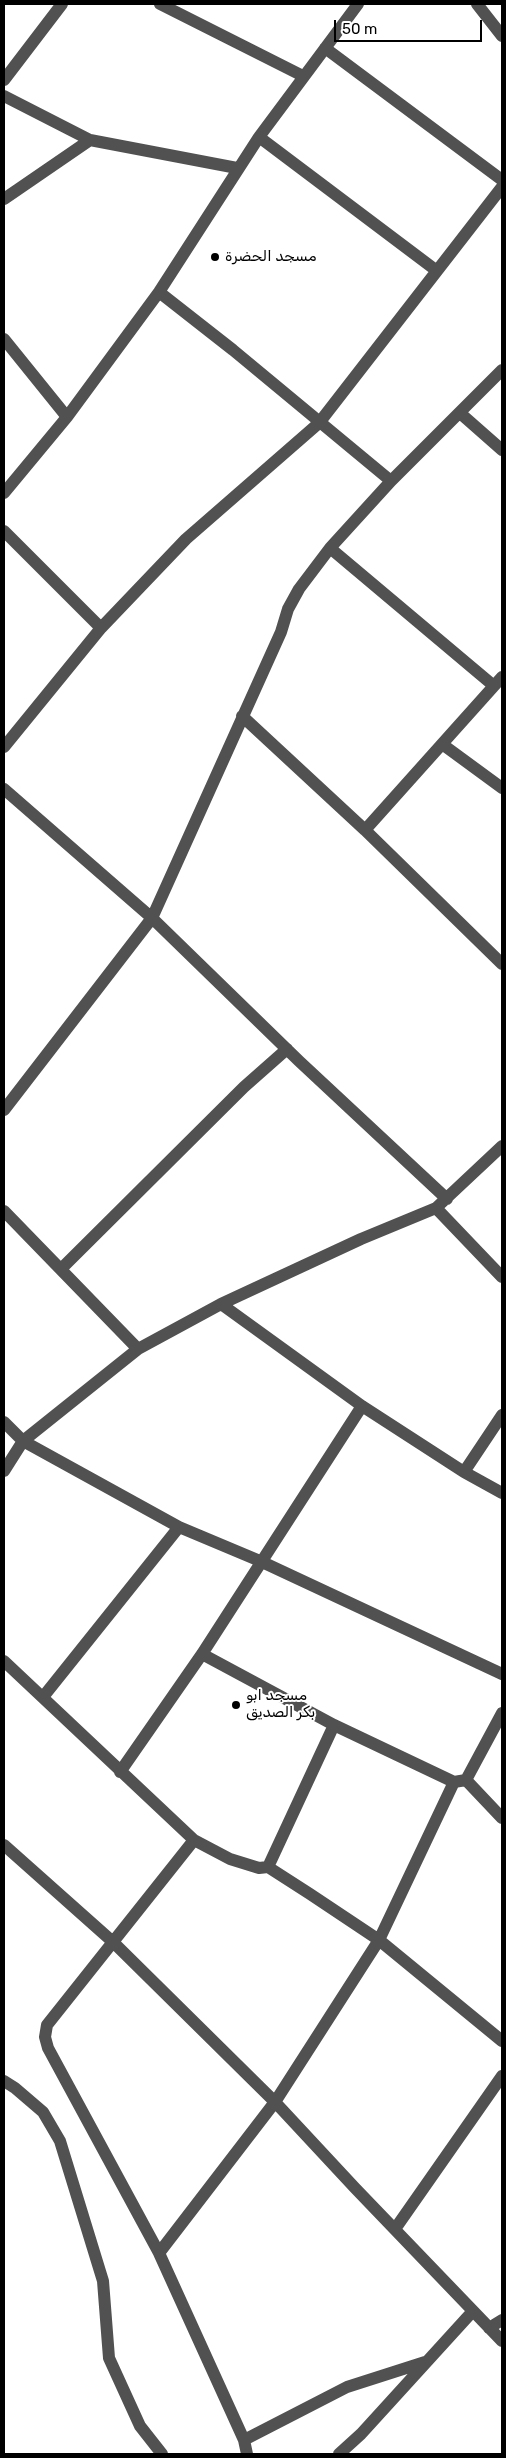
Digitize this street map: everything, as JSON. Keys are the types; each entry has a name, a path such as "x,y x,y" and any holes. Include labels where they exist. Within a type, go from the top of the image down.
{"street":[{"path":"4,80 62,4"},
{"path":"160,4 303,76"},
{"path":"4,493 67,417 159,292 259,136 358,4"},
{"path":"477,4 502,36"},
{"path":"324,48 502,180"},
{"path":"4,96 90,140 237,168"},
{"path":"259,136 437,271"},
{"path":"4,199 90,140"},
{"path":"4,747 101,628 186,539 320,423 502,187"},
{"path":"159,292 234,350 391,481"},
{"path":"4,339 67,417"},
{"path":"4,1110 152,918 281,632 288,609 299,588 330,548 391,481 502,370"},
{"path":"460,413 502,450"},
{"path":"4,531 101,628"},
{"path":"330,548 498,682 365,830"},
{"path":"242,716 365,830 502,964"},
{"path":"442,744 502,788"},
{"path":"4,789 152,918 287,1049 447,1199"},
{"path":"62,1268 244,1087 287,1049"},
{"path":"4,1471 23,1441 138,1349 222,1304 361,1239 436,1208 502,1146"},
{"path":"436,1208 502,1277"},
{"path":"4,1211 62,1268 138,1349"},
{"path":"222,1304 362,1406 464,1472 502,1493"},
{"path":"120,1772 202,1654 260,1561 362,1406"},
{"path":"464,1472 502,1415"},
{"path":"4,1422 23,1441 179,1527 260,1561 502,1674"},
{"path":"43,1697 179,1527"},
{"path":"202,1654 334,1725 460,1781 502,1818"},
{"path":"4,1661 194,1840 230,1859 259,1868 268,1867 379,1940 502,2041"},
{"path":"159,2253 275,2102 379,1940 417,1856 502,1713"},
{"path":"268,1867 334,1725"},
{"path":"194,1840 47,2025 45,2037 48,2048 159,2253 244,2440 247,2454"},
{"path":"4,1845 113,1942 275,2102 502,2340"},
{"path":"395,2229 502,2076"},
{"path":"4,2081 43,2112 60,2141 103,2281 109,2358 116,2377 140,2426 162,2454"},
{"path":"342,2453 473,2311"},
{"path":"489,2328 502,2320"},
{"path":"244,2440 347,2387 426,2362"}],"place":[{"name":"مسجد الحضرة","path":"215,257"},
{"name":"مسجد ابو بكر الصديق","path":"236,1705"}]}
